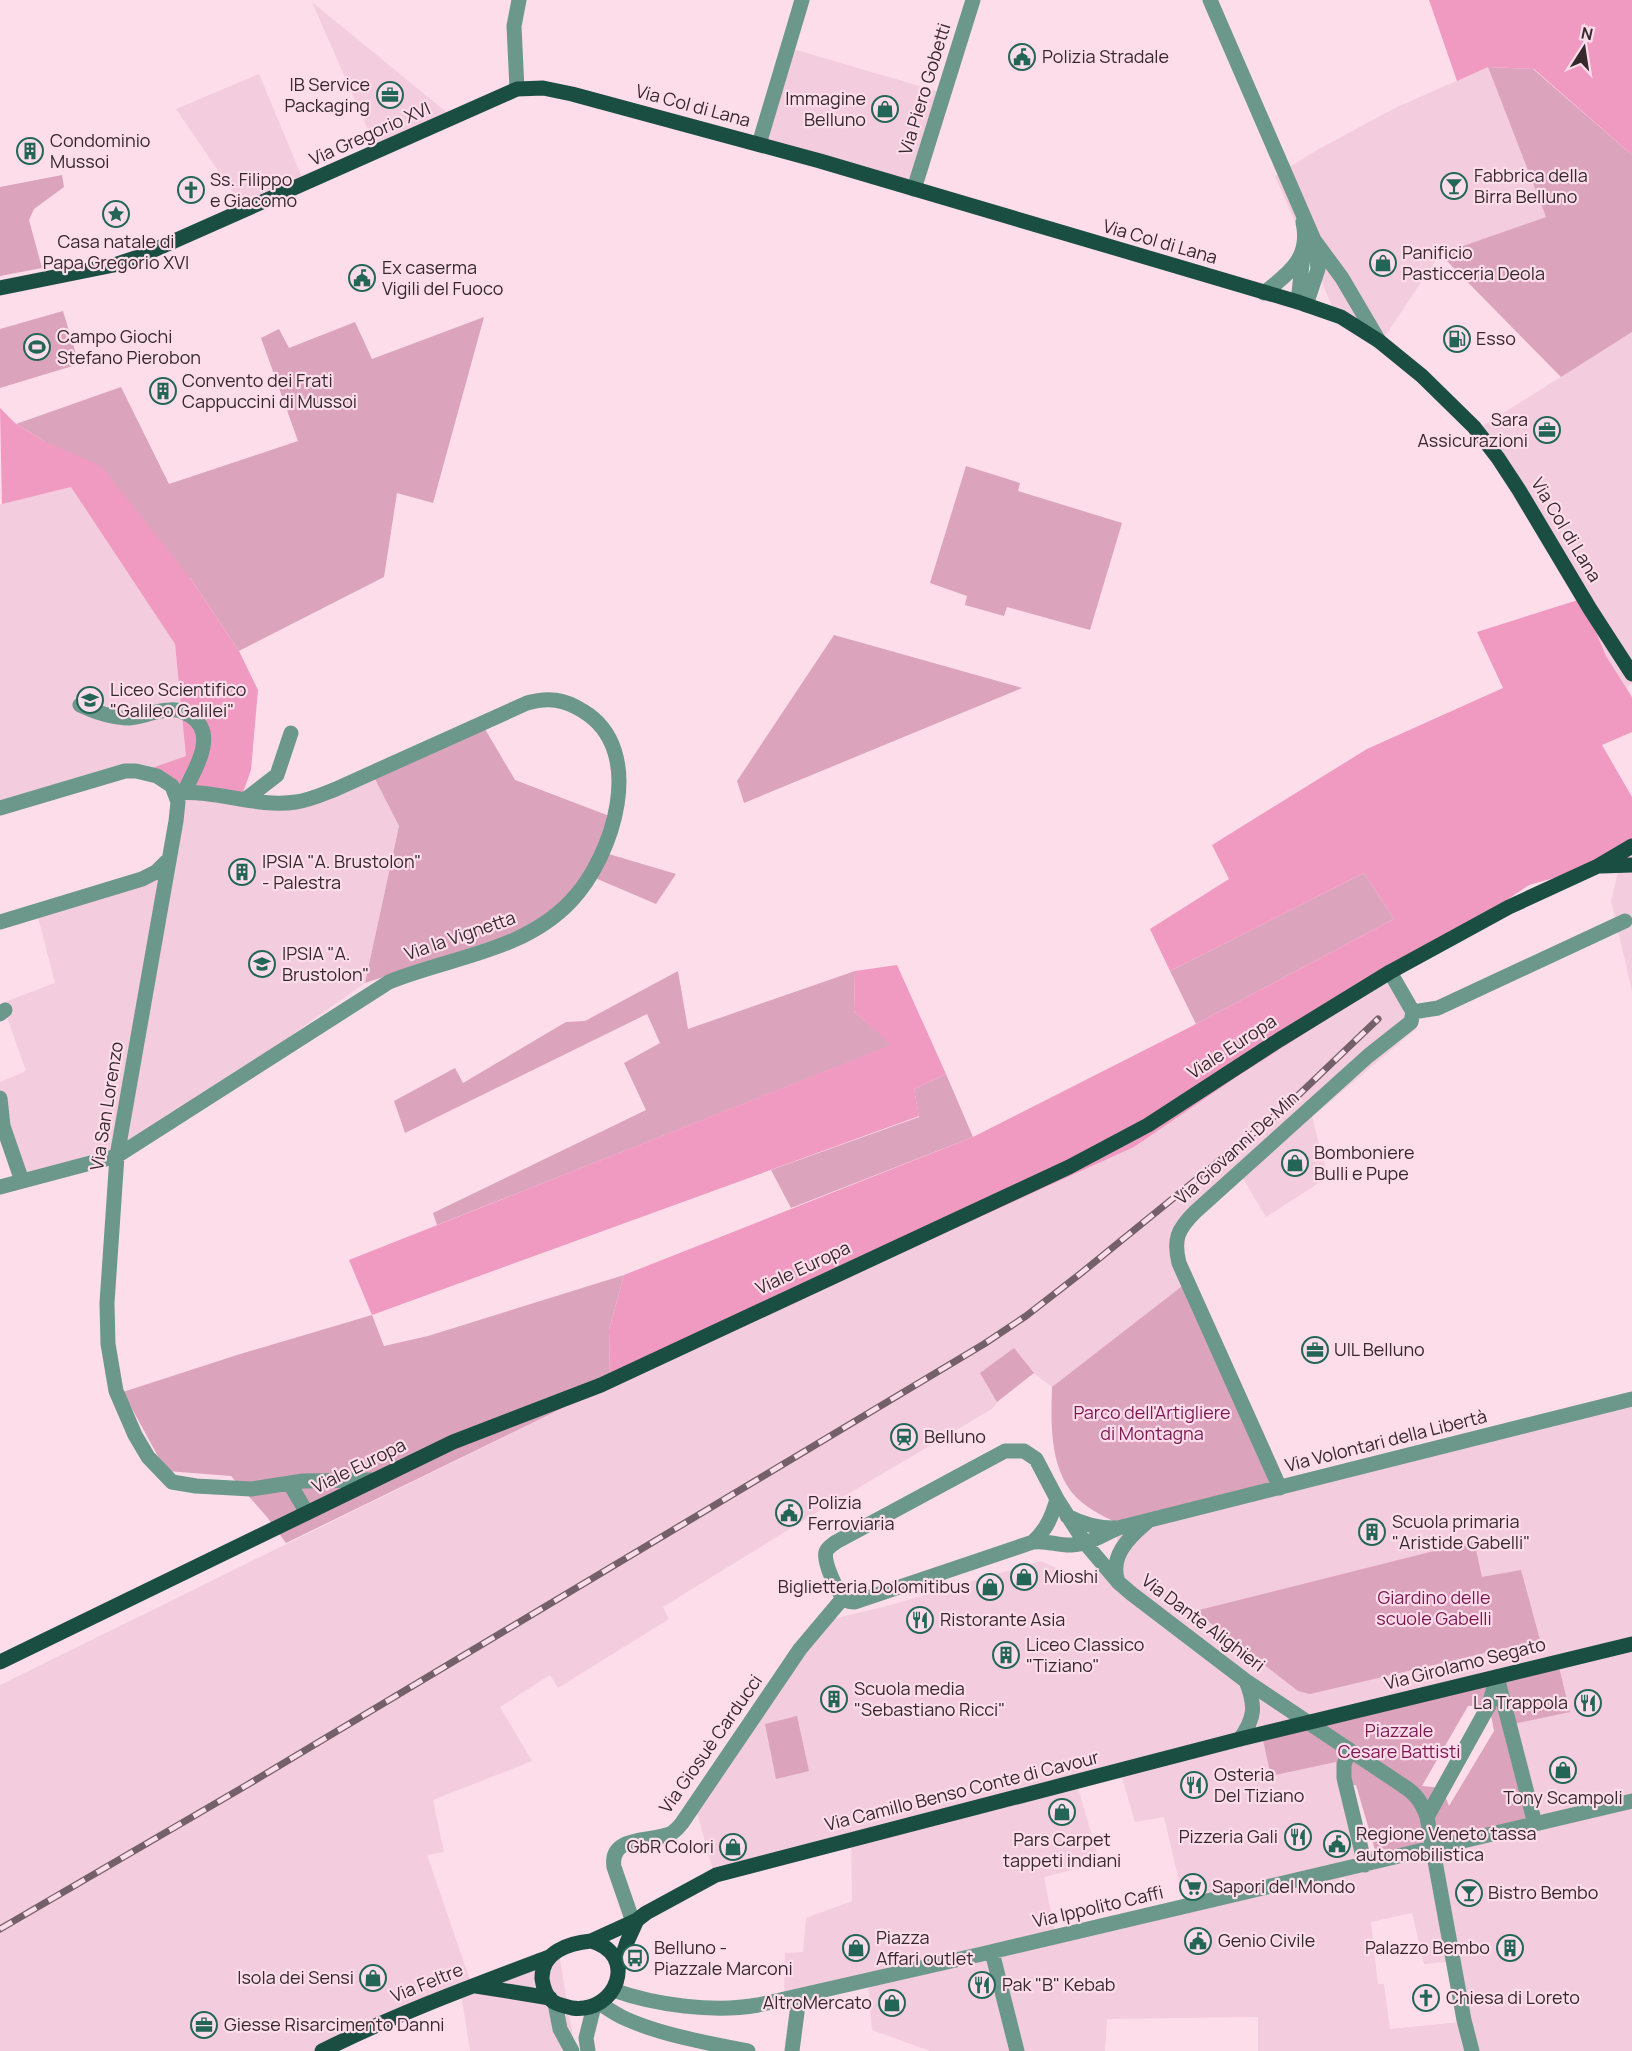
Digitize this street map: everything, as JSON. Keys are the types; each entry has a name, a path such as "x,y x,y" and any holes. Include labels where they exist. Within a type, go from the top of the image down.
{"main road":[{"name":"Via Col di Lana","path":"518,89 535,88 563,92 759,144 1264,292 1341,317 1379,340 1451,403 1474,427 1498,458 1632,674"},
{"name":"Via Gregorio XVI","path":"0,288 105,267 138,257 518,89"},
{"name":"Viale Europa","path":"0,1662 453,1442 601,1385 1068,1167 1148,1125 1279,1040 1390,972 1509,907 1598,866 1632,846"},
{"name":"Viale Europa","path":"1598,866 1632,865"},
{"name":"Via Girolamo Segato","path":"1307,1723 1632,1644"},
{"name":"Via Camillo Benso Conte di Cavour","path":"591,1941 635,1921 716,1875 1307,1723"},
{"path":"474,1985 552,2000 579,2008 596,2005 613,1990 635,1921"},
{"path":"552,2000 542,1980 545,1965 549,1957 566,1946 591,1941 602,1945 615,1958 618,1969"},
{"name":"Via Feltre","path":"322,2051 363,2031 474,1985 549,1957"}],"street":[{"path":"518,89 514,26 519,0"},
{"path":"759,144 802,0"},
{"name":"Via Piero Gobetti","path":"914,189 973,0"},
{"path":"1210,0 1301,210 1309,243 1303,267 1302,304"},
{"path":"1264,292 1295,266 1309,243"},
{"path":"1309,243 1342,278 1379,340"},
{"name":"Via la Vignetta","path":"0,1187 117,1156 389,982 412,972 506,944 554,917 583,888 602,855 611,831 619,768 616,752 599,723 574,705 548,698 526,703 308,800 280,803 180,793"},
{"path":"0,808 124,771 158,776 180,793 202,751 204,742 202,726 196,720 182,711 171,710 129,718 106,715 80,705"},
{"path":"246,799 277,775 291,733"},
{"name":"Via San Lorenzo","path":"180,793 117,1156 107,1293 108,1344 116,1391 135,1435 148,1457 172,1482 196,1486 250,1489 303,1481 373,1480"},
{"path":"0,922 142,879 156,872 169,859"},
{"path":"1390,972 1413,1012 1438,1008 1625,921"},
{"name":"Via Giovanni De Min","path":"1280,1488 1179,1263 1178,1234 1181,1227 1195,1212 1368,1056 1407,1026 1413,1018 1413,1012"},
{"path":"0,1098 3,1126 22,1181"},
{"name":"Via Volontari della Libertà","path":"1085,1543 1118,1528 1632,1399"},
{"name":"Via Dante Alighieri","path":"843,1598 828,1569 826,1553 829,1547 1005,1451 1024,1451 1036,1459 1067,1516 1085,1543 1118,1582 1246,1681 1307,1723"},
{"path":"290,1484 307,1513"},
{"path":"1033,1542 1051,1518 1057,1499"},
{"name":"Via Volontari della Libertà","path":"1067,1516 1092,1527 1118,1528"},
{"path":"1118,1582 1115,1567 1119,1554 1131,1536 1149,1520"},
{"path":"843,1598 848,1602 855,1602 1033,1542 1044,1541 1075,1546 1085,1543"},
{"name":"Via Giosuè Carducci","path":"635,1921 614,1867 612,1859 616,1851 620,1845 671,1833 682,1823 800,1649 838,1607 843,1598"},
{"path":"1427,1817 1489,1705 1497,1677"},
{"path":"1497,1677 1535,1824"},
{"path":"1240,1739 1251,1720 1254,1706 1246,1681"},
{"path":"1307,1723 1410,1790 1424,1806 1464,2020 1473,2051"},
{"path":"1349,1751 1344,1765 1344,1778 1365,1865"},
{"name":"Via Ippolito Caffi","path":"613,1990 634,1998 731,2009 799,1997 1632,1802"},
{"path":"992,1952 1017,2051"},
{"path":"792,2051 799,1997"},
{"path":"552,2000 560,2029 572,2051"},
{"path":"588,2051 586,2038 596,2005 643,2025 716,2045 748,2051"}],"shaded area":[{"path":"1429,0 1632,0 1632,155 1534,69 1488,67 1457,81"},
{"path":"312,2 450,115 376,148"},
{"path":"793,49 950,95 920,196 763,150"},
{"path":"1488,67 1546,217 1440,254 1377,348 1340,324 1275,176 1317,150 1395,108"},
{"path":"259,74 304,182 245,210 176,109"},
{"path":"1632,332 1632,683 1626,688 1606,656 1578,600 1473,432"},
{"path":"0,408 16,424 44,441 101,466 191,579 239,651 258,690 251,770 240,801 182,800 149,769 186,756 175,644 71,487 2,504"},
{"name":"Liceo Scientifico \"Galileo Galilei\"","path":"71,487 175,644 187,756 149,769 0,806 0,504"},
{"path":"1578,600 1606,656 1632,697 1632,732 1602,745 1632,797 1632,856 1529,885 1134,1147 610,1385 609,1330 624,1275 973,1137 1196,1024 1394,919 1364,873 1170,971 1150,929 1229,879 1212,845 1367,749 1503,688 1477,632"},
{"name":"IPSIA \"A. Brustolon\"","path":"375,779 399,826 365,983 123,1154 19,1182 0,1113 0,1082 26,1071 2,1003 55,983 35,906 173,866 182,800 298,805"},
{"path":"1632,856 1632,991 1611,901 1621,860"},
{"path":"897,965 946,1074 914,1089 919,1116 372,1315 349,1260 891,1045 854,1011 855,971"},
{"path":"1388,980 1417,1028 1312,1117 1328,1177 1266,1217 1242,1177 1185,1228 1180,1252 1186,1283 1052,1387 1033,1373 999,1400 992,1409 809,1517 663,1607 669,1619 558,1688 550,1675 500,1707 532,1761 433,1800 444,1852 427,1855 471,1983 560,1959 573,2038 561,2051 470,2051 460,1986 369,2023 314,2051 0,2051 0,1685 610,1385 1134,1147 1238,1076"},
{"path":"1632,1396 1632,2051 1258,2051 1258,2017 1107,2019 1105,2051 930,2051 872,2030 868,1985 784,2004 785,1953 803,1952 806,1918 852,1901 851,1832 780,1851 715,1878 697,1813 824,1621 887,1606 1041,1561 1079,1578 1121,1566 1115,1522","holes":["1557,1660 1570,1711 1513,1724 1435,1845 1362,1854 1337,1762 1271,1776","1118,1764 1135,1822 1164,1817 1186,1911 1057,1942 1044,1877 1100,1863 1074,1774","1412,1913 1424,1964 1457,1961 1470,2021 1390,2029 1384,1984 1378,1984 1371,1922"]}],"green space":[{"path":"1488,67 1533,69 1632,155 1632,332 1561,377 1440,254 1546,217"},
{"path":"62,175 64,187 34,209 29,220 42,268 0,276 0,187"},
{"name":"Campo Giochi Stefano Pierobon","path":"63,311 79,364 0,388 0,329"},
{"path":"484,317 433,503 397,493 384,577 239,651 191,579 44,441 16,424 121,387 169,484 298,441 261,338 279,329 289,348 355,322 372,359"},
{"path":"966,466 1020,483 1018,491 1122,523 1090,630 1007,607 1004,616 965,605 967,596 930,583"},
{"path":"834,635 1022,688 744,803 737,781"},
{"path":"485,729 515,780 612,817 602,852 676,874 656,904 588,875 532,928 365,983 399,826 375,779"},
{"path":"1364,873 1394,919 1196,1024 1170,971"},
{"path":"678,971 688,1029 855,971 854,1011 892,1045 437,1225 433,1213 646,1110 624,1063 660,1043 647,1014 405,1133 394,1101 455,1068 463,1083 566,1022 585,1021"},
{"path":"946,1074 973,1137 791,1208 771,1170 919,1117 914,1089"},
{"path":"624,1275 609,1330 610,1385 286,1543 267,1517 231,1476 166,1471 123,1392 372,1315 384,1346 428,1336"},
{"name":"Parco dell'Artigliere di Montagna","path":"1186,1283 1281,1484 1115,1522 1080,1501 1061,1473 1056,1459 1052,1430 1052,1387"},
{"path":"1014,1348 1034,1373 997,1402 980,1373"},
{"name":"Giardino delle scuole Gabelli","path":"1474,1541 1482,1577 1521,1570 1540,1640 1310,1694 1298,1691 1195,1611"},
{"name":"Piazzale Cesare Battisti","path":"1557,1659 1570,1712 1513,1724 1537,1820 1365,1865 1362,1854 1375,1850 1356,1785 1345,1786 1336,1762 1271,1776 1261,1731","holes":["1489,1705 1494,1731 1449,1806 1442,1788 1422,1786 1468,1706"]},
{"path":"797,1716 809,1771 776,1779 765,1724"}],"railway":[{"path":"0,1929 247,1785 984,1344 1026,1316 1080,1274 1288,1105 1378,1019"}],"place":[{"name":"Polizia Stradale","path":"1022,57"},
{"name":"IB Service Packaging","path":"390,95"},
{"name":"Immagine Belluno","path":"885,109"},
{"name":"Condominio Mussoi","path":"30,151"},
{"name":"Fabbrica della Birra Belluno","path":"1454,186"},
{"name":"Ss. Filippo e Giacomo","path":"191,190"},
{"name":"Casa natale di Papa Gregorio XVI","path":"116,214"},
{"name":"Panificio Pasticceria Deola","path":"1383,263"},
{"name":"Ex caserma Vigili del Fuoco","path":"362,278"},
{"name":"Esso","path":"1457,339"},
{"name":"Campo Giochi Stefano Pierobon","path":"37,347"},
{"name":"Convento dei Frati Cappuccini di Mussoi","path":"163,391"},
{"name":"Sara Assicurazioni","path":"1547,430"},
{"name":"Liceo Scientifico \"Galileo Galilei\"","path":"90,700"},
{"name":"IPSIA \"A. Brustolon\" - Palestra","path":"242,872"},
{"name":"IPSIA \"A. Brustolon\"","path":"262,964"},
{"name":"Bomboniere Bulli e Pupe","path":"1295,1163"},
{"name":"UIL Belluno","path":"1315,1350"},
{"name":"Belluno","path":"904,1437"},
{"name":"Polizia Ferroviaria","path":"789,1513"},
{"name":"Scuola primaria \"Aristide Gabelli\"","path":"1372,1532"},
{"name":"Mioshi","path":"1024,1577"},
{"name":"Biglietteria Dolomitibus","path":"990,1587"},
{"name":"Ristorante Asia","path":"920,1620"},
{"name":"Liceo Classico \"Tiziano\"","path":"1006,1655"},
{"name":"Scuola media \"Sebastiano Ricci\"","path":"834,1699"},
{"name":"La Trappola","path":"1588,1703"},
{"name":"Tony Scampoli","path":"1563,1770"},
{"name":"Osteria Del Tiziano","path":"1194,1785"},
{"name":"Pars Carpet tappeti indiani","path":"1062,1812"},
{"name":"Pizzeria Gali","path":"1298,1837"},
{"name":"Regione Veneto tassa automobilistica","path":"1337,1844"},
{"name":"GbR Colori","path":"733,1847"},
{"name":"Sapori del Mondo","path":"1193,1887"},
{"name":"Bistro Bembo","path":"1469,1893"},
{"name":"Genio Civile","path":"1198,1941"},
{"name":"Piazza Affari outlet","path":"856,1948"},
{"name":"Palazzo Bembo","path":"1510,1948"},
{"name":"Belluno - Piazzale Marconi","path":"635,1958"},
{"name":"Isola dei Sensi","path":"373,1978"},
{"name":"Pak \"B\" Kebab","path":"982,1985"},
{"name":"Chiesa di Loreto","path":"1426,1998"},
{"name":"AltroMercato","path":"892,2003"},
{"name":"Giesse Risarcimento Danni","path":"204,2025"}]}
